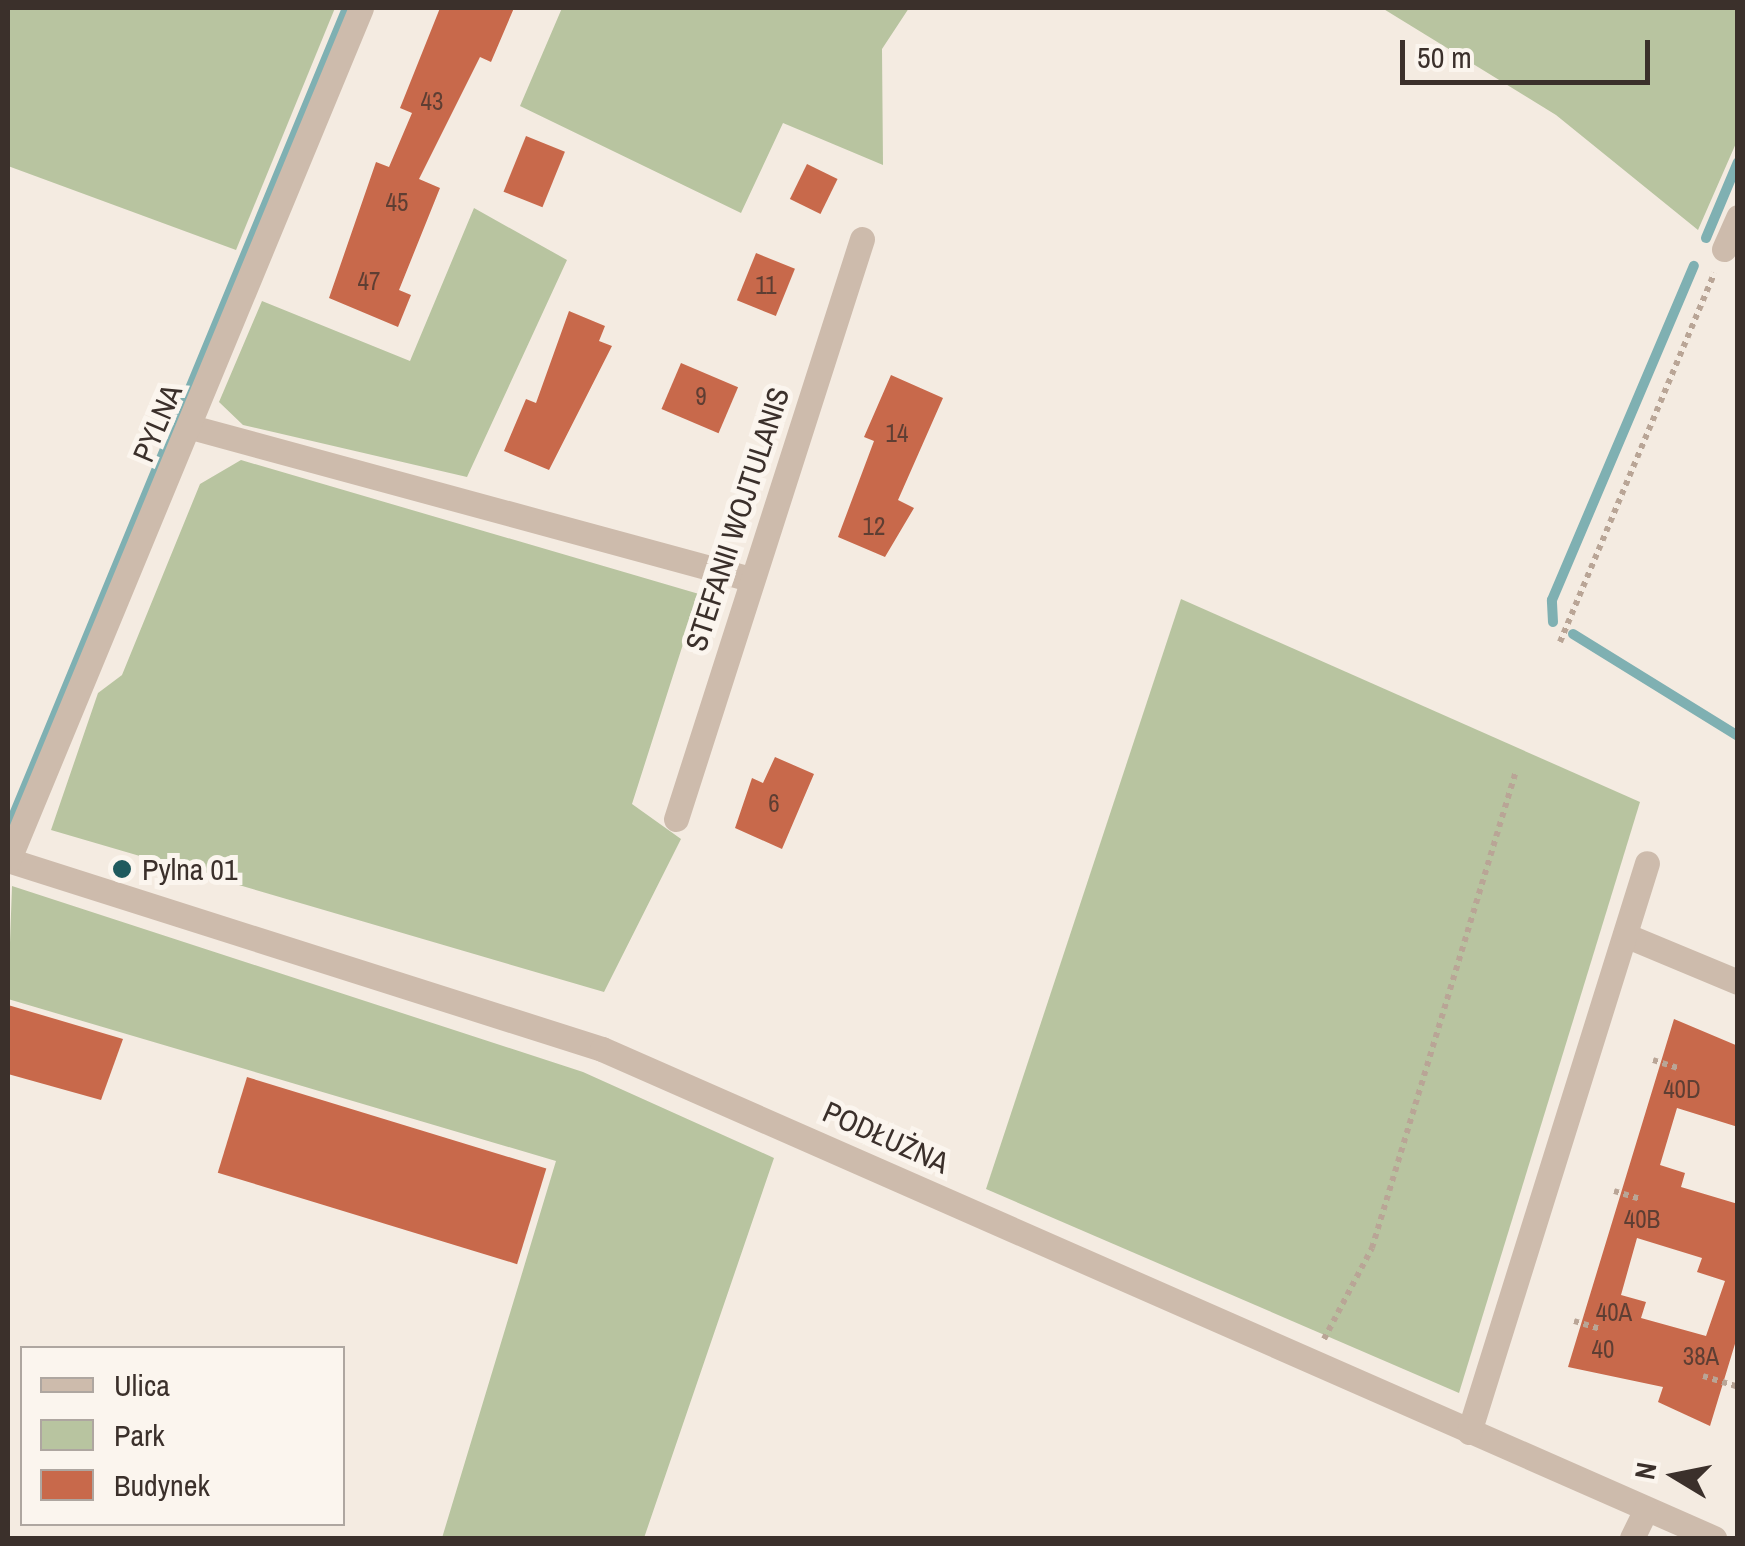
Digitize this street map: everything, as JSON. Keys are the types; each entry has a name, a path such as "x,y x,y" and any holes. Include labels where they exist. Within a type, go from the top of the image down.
{"street":[{"name":"PYLNA","path":"8,860 191,428 361,8"},
{"path":"1724,249 1738,217"},
{"name":"STEFANII WOJTULANIS","path":"676,820 862,238"},
{"path":"191,428 750,579"},
{"name":"PODŁUŻNA","path":"8,860 602,1049 1714,1538"},
{"path":"1469,1432 1647,863"},
{"path":"1625,936 1738,982"},
{"path":"1632,1538 1646,1509"}],"path":[{"path":"1560,642 1724,249"},
{"path":"1308,1359 1340,1318 1372,1248 1516,772"},
{"path":"1653,1060 1680,1069"},
{"path":"1614,1191 1641,1199"},
{"path":"1574,1321 1601,1329"},
{"path":"1703,1376 1738,1386"}],"green space":[{"path":"8,8 335,8 236,250 8,166"},
{"path":"562,8 909,8 882,49 883,165 783,123 741,213 520,106"},
{"path":"1382,8 1737,8 1737,141 1698,230 1556,115"},
{"path":"474,208 567,260 467,477 243,425 219,402 262,301 410,361"},
{"path":"241,460 699,594 632,804 681,839 604,992 51,830 98,693 122,675 200,484"},
{"path":"1181,599 1640,802 1459,1393 986,1189"},
{"path":"12,886 583,1072 774,1158 644,1538 442,1538 556,1161 8,999"}],"building":[{"path":"440,8 514,8 491,62 480,57 419,179 440,188 399,290 411,295 398,327 329,298 376,162 389,167 412,113 400,108"},
{"path":"526,136 565,152 542,207 504,192"},
{"path":"807,164 838,179 820,214 790,199"},
{"path":"756,253 795,269 776,316 737,300"},
{"path":"569,311 605,326 599,341 612,346 549,470 504,451 526,399 536,403"},
{"path":"681,363 738,387 719,433 661,409"},
{"path":"891,375 943,398 898,500 914,508 885,557 838,537 874,441 864,437"},
{"path":"775,757 814,774 782,849 735,828 752,778 763,783"},
{"path":"8,1005 123,1039 101,1100 8,1074"},
{"path":"1674,1019 1738,1046 1738,1127 1677,1108 1660,1165 1685,1173 1681,1187 1738,1204 1738,1334 1710,1426 1658,1402 1663,1387 1568,1367","holes":["1637,1238 1702,1258 1697,1272 1725,1281 1706,1336 1641,1318 1646,1302 1621,1295"]},
{"path":"247,1077 546,1169 517,1264 218,1173"}],"waterway":[{"path":"8,829 347,8"},
{"path":"1706,238 1738,162"},
{"path":"1553,622 1552,600 1694,266"},
{"path":"1573,634 1738,736"}],"place":[{"name":"Pylna 01","path":"122,869"}]}
